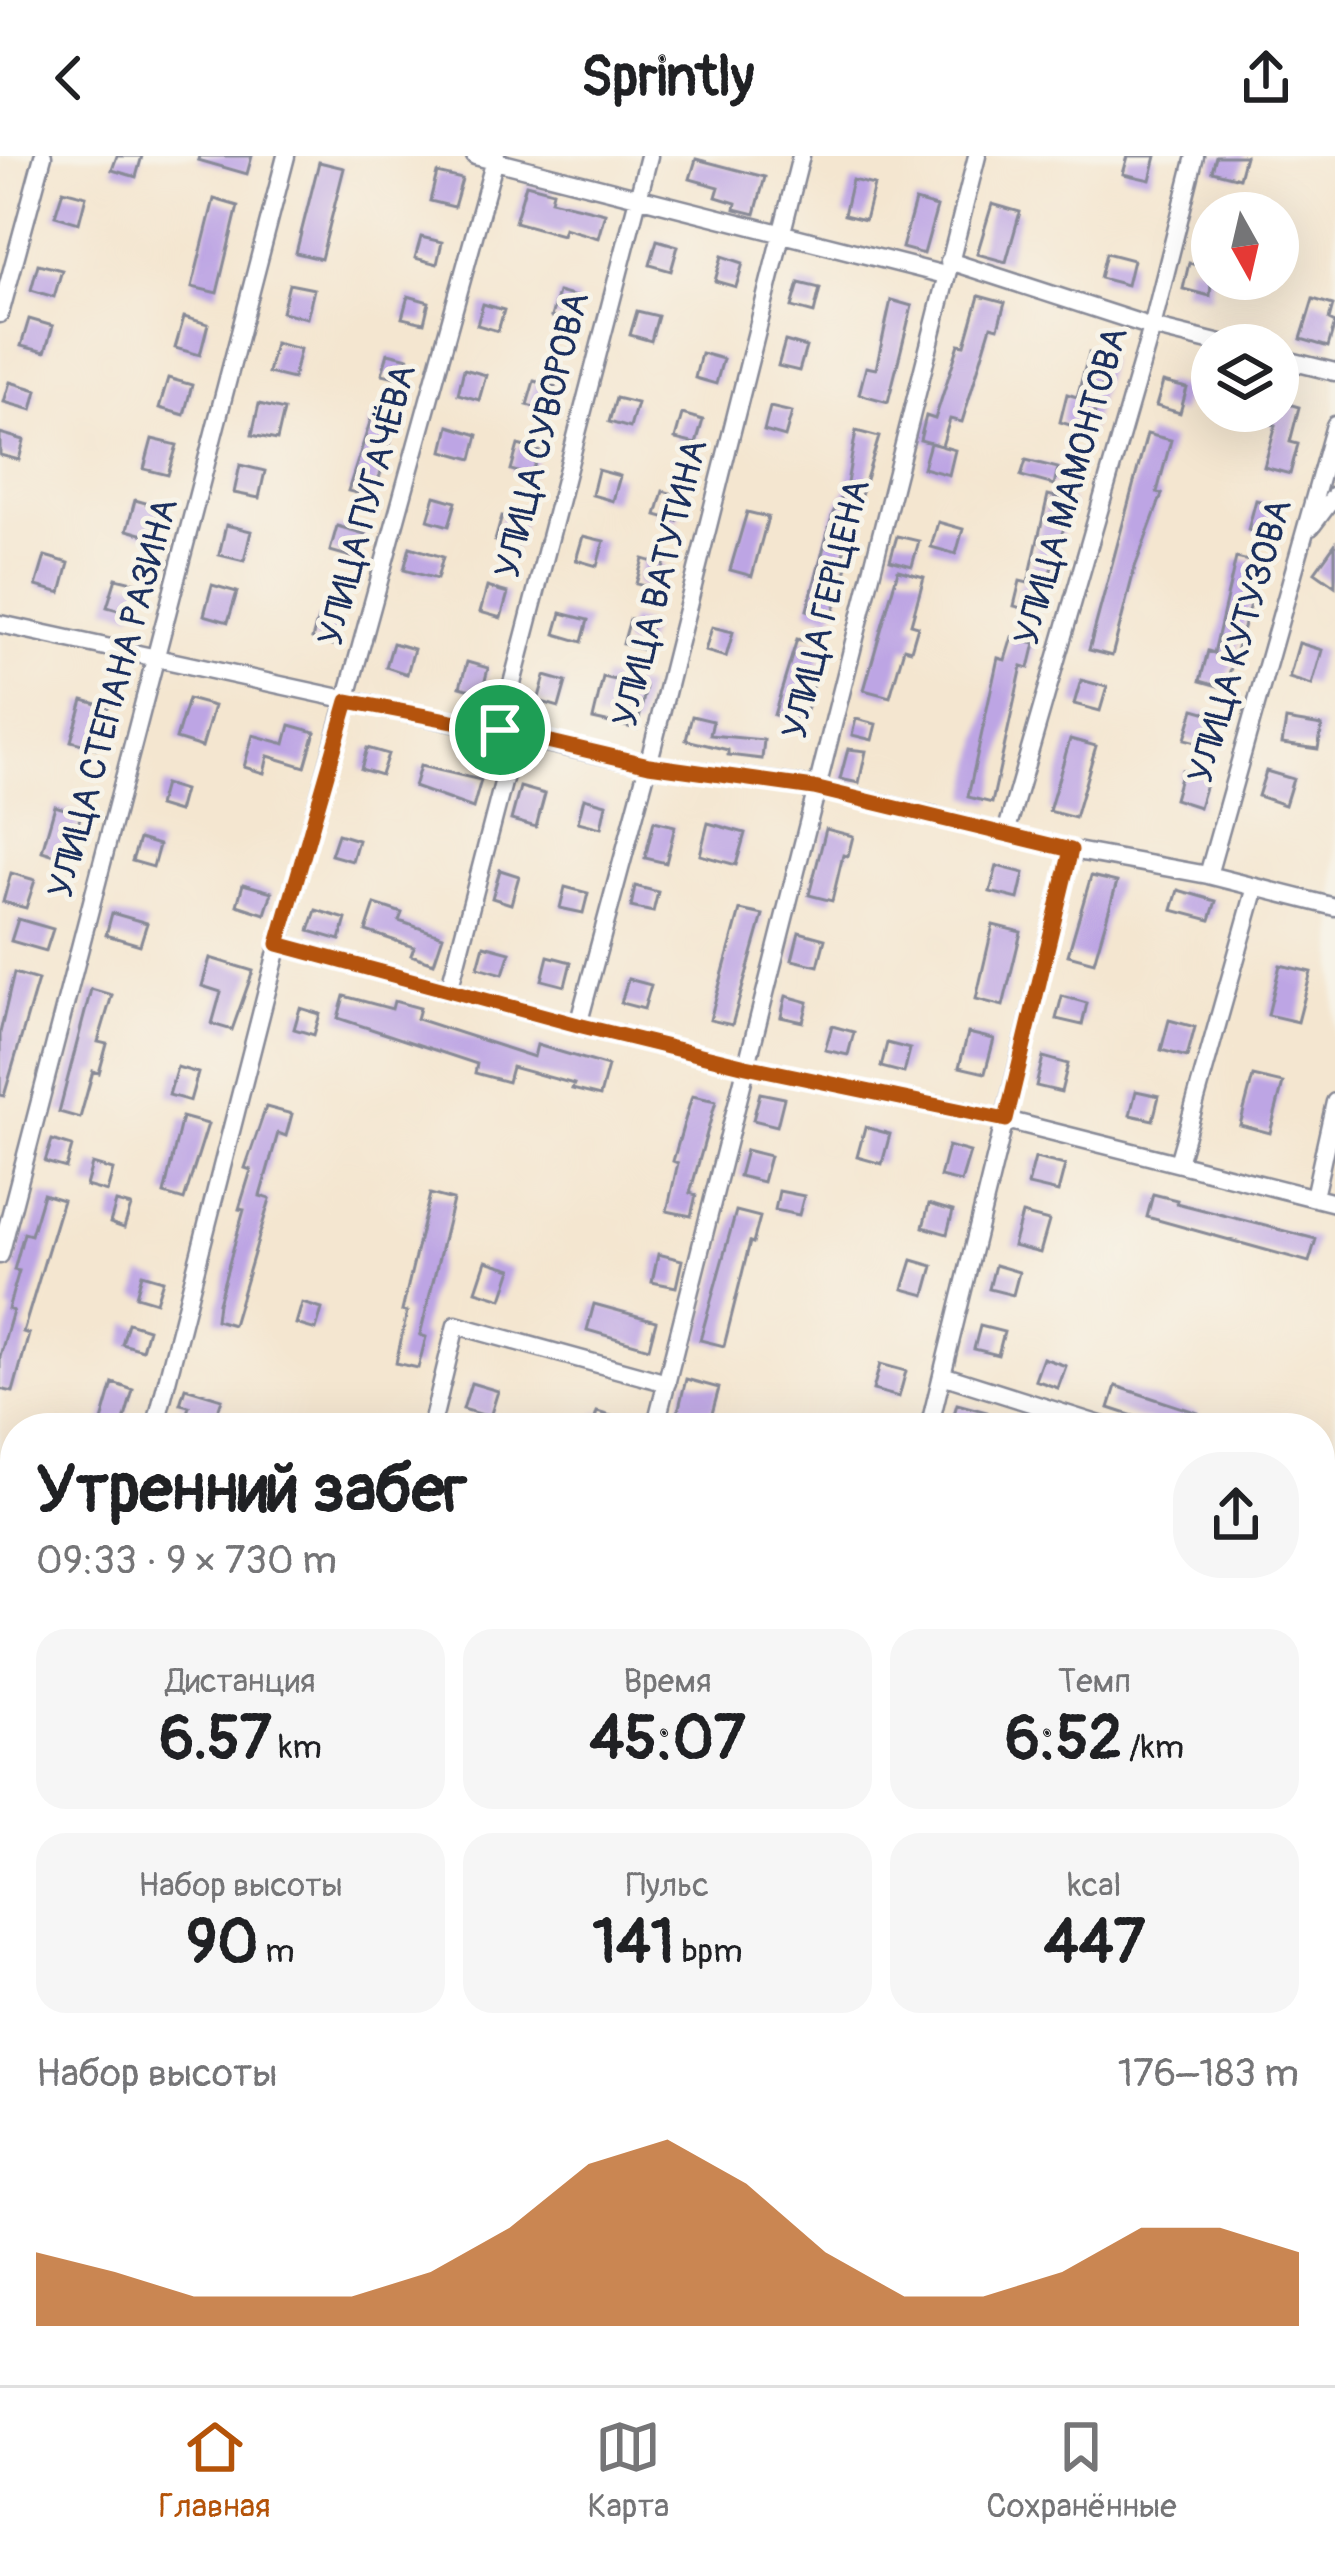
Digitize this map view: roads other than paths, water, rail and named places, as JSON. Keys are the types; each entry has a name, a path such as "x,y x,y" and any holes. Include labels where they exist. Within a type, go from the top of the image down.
{"street":[{"path":"0,314 43,156"},
{"name":"УЛИЦА СТЕПАНА РАЗИНА","path":"0,1255 286,156"},
{"path":"476,156 781,232 947,267 1191,337"},
{"name":"УЛИЦА СУВОРОВА","path":"449,990 649,156"},
{"name":"УЛИЦА ВАТУТИНА","path":"578,1025 649,765 801,156"},
{"name":"УЛИЦА ГЕРЦЕНА","path":"659,1413 977,156"},
{"name":"УЛИЦА МАМОНТОВА","path":"1006,833 1152,327 1195,156"},
{"name":"УЛИЦА ПУГАЧЁВА","path":"159,1413 278,944 496,158"},
{"path":"1299,363 1335,372"},
{"name":"УЛИЦА КУТУЗОВА","path":"1208,875 1335,424"},
{"path":"1303,537 1335,495"},
{"path":"0,624 649,765 814,788 1335,907"},
{"path":"933,1413 1071,850"},
{"path":"1178,1163 1256,887"},
{"path":"278,944 578,1025 746,1066 1006,1120 1335,1203"},
{"path":"1314,1197 1335,1102"},
{"path":"435,1413 456,1325 668,1383"},
{"path":"942,1375 1062,1413"}]}
